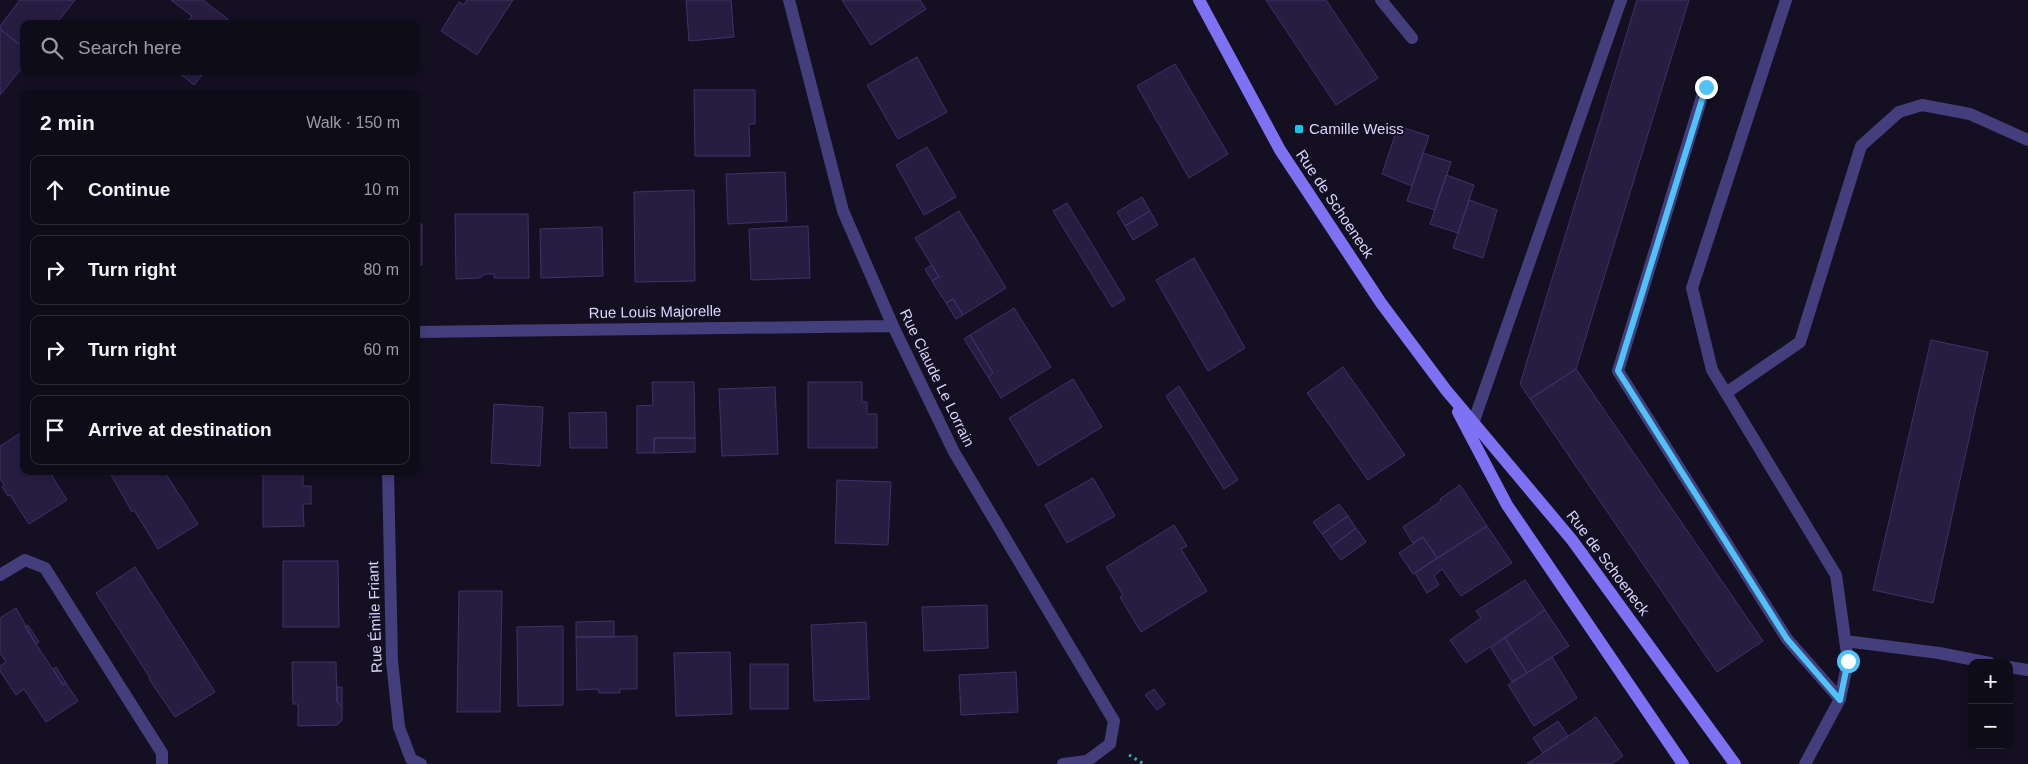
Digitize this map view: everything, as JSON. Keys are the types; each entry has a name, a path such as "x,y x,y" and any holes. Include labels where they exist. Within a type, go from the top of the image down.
{"main road":[{"name":"Rue de Schoeneck","path":"1199,0 1280,150 1381,303 1446,390 1472,429 1572,540 1735,764"},
{"name":"Rue de Schoeneck","path":"1472,429 1506,505 1683,764"}],"street":[{"name":"Rue Claude Le Lorrain","path":"789,0 843,211 893,326 954,452 1114,721 1110,744 1087,761 1063,764"},
{"path":"1381,0 1412,38"},
{"path":"1472,429 1621,0"},
{"path":"1786,0 1692,288 1712,370 1836,575 1848,661 1840,700 1805,764"},
{"path":"1706,87 1618,371 1787,639 1840,700"},
{"path":"1726,394 1800,342 1861,146 1899,112 1922,105 1970,114 2028,140"},
{"name":"Rue Louis Majorelle","path":"420,332 893,326"},
{"name":"Rue Émile Friant","path":"388,475 392,661 399,727 416,762"},
{"path":"0,575 25,560 45,568 162,754 162,764"},
{"path":"1845,641 1939,653 1970,659"},
{"path":"2013,668 2028,670"}],"building":[{"path":"20,0 75,0 59,20 20,20 20,45 0,29 0,26"},
{"path":"171,0 203,0 229,20 189,20 192,16"},
{"path":"467,0 513,0 477,55 441,31 459,2 464,5"},
{"path":"686,0 731,0 734,37 689,41"},
{"path":"842,0 920,0 926,9 871,45"},
{"path":"1266,0 1326,0 1378,78 1336,105"},
{"path":"1637,0 1689,0 1576,369 1530,399 1520,384"},
{"path":"0,29 20,45 20,70 0,95"},
{"path":"917,57 947,112 898,139 867,85"},
{"path":"1175,64 1228,154 1189,178 1137,86"},
{"path":"182,75 202,75 194,85"},
{"path":"694,90 755,90 755,124 749,124 750,156 695,156"},
{"path":"1398,126 1429,136 1412,186 1382,174"},
{"path":"927,147 956,197 924,215 896,165"},
{"path":"1423,153 1451,162 1435,210 1407,201"},
{"path":"785,172 787,221 728,224 726,174"},
{"path":"1446,175 1474,185 1458,233 1430,224"},
{"path":"694,190 695,281 635,282 634,192"},
{"path":"1142,197 1150,211 1125,226 1117,212"},
{"path":"1469,200 1497,210 1483,258 1453,248"},
{"path":"1067,203 1125,299 1112,307 1053,211"},
{"path":"959,211 1006,288 963,315 953,299 946,303 932,281 939,277 915,238"},
{"path":"1150,211 1158,225 1133,240 1125,226"},
{"path":"455,214 528,214 529,278 494,278 494,274 485,274 479,278 456,279"},
{"path":"420,224 422,224 422,265 420,265"},
{"path":"808,226 810,278 751,280 749,229"},
{"path":"602,227 603,276 541,278 540,229"},
{"path":"1194,258 1245,348 1208,371 1156,280"},
{"path":"932,265 939,277 932,281 925,269"},
{"path":"953,299 963,315 956,319 946,303"},
{"path":"1014,308 1051,367 1001,398 988,377 993,373 970,335"},
{"path":"970,335 993,373 988,377 964,339"},
{"path":"1931,340 1988,352 1933,603 1873,590"},
{"path":"1343,367 1405,455 1368,480 1307,393"},
{"path":"1576,369 1763,641 1717,672 1530,399"},
{"path":"1073,379 1102,427 1038,466 1009,418"},
{"path":"652,382 694,382 695,438 654,438 654,453 637,453 637,406 653,405"},
{"path":"808,382 862,382 862,402 867,402 867,414 877,414 877,448 808,448"},
{"path":"1179,386 1238,480 1224,489 1166,396"},
{"path":"775,387 778,454 722,456 719,389"},
{"path":"494,404 543,407 540,466 491,463"},
{"path":"606,412 607,448 570,448 569,413"},
{"path":"20,434 20,475 51,475 67,500 29,524 10,495 8,496 2,487 4,485 0,479 0,446"},
{"path":"654,438 695,438 695,452 654,453"},
{"path":"111,475 167,475 198,524 158,549 134,510 132,512"},
{"path":"263,475 303,475 303,486 311,486 311,504 303,504 304,526 263,527"},
{"path":"1093,478 1115,516 1067,543 1045,505"},
{"path":"837,480 891,482 888,545 835,543"},
{"path":"1460,485 1487,526 1437,558 1423,537 1413,543 1403,527 1441,501 1440,499"},
{"path":"1339,504 1348,516 1322,534 1313,522"},
{"path":"1348,516 1356,528 1331,547 1322,534"},
{"path":"1174,525 1187,546 1181,549 1207,591 1141,632 1120,597 1123,595 1106,567"},
{"path":"1487,526 1512,563 1461,596 1442,569 1434,576 1439,585 1427,593 1415,573"},
{"path":"1356,528 1366,542 1341,560 1331,547"},
{"path":"1423,537 1437,558 1413,574 1399,553"},
{"path":"283,561 338,561 339,627 283,627"},
{"path":"135,567 215,692 175,717 149,679 96,593"},
{"path":"1525,580 1545,610 1466,663 1450,640 1481,618 1476,611"},
{"path":"459,591 502,591 500,712 457,712"},
{"path":"987,605 988,648 924,651 922,607"},
{"path":"16,608 36,644 63,685 66,683 78,701 46,722 24,689 16,695 0,671 0,666 6,662 0,653 0,618"},
{"path":"1545,610 1569,646 1527,673 1505,638"},
{"path":"614,621 614,637 576,637 576,622"},
{"path":"866,622 869,699 814,701 811,625"},
{"path":"28,625 39,642 36,644 25,627"},
{"path":"563,626 563,705 518,706 517,627"},
{"path":"637,636 637,689 620,689 620,693 599,693 598,689 577,690 576,637"},
{"path":"1505,638 1527,673 1512,682 1491,648"},
{"path":"730,652 732,714 676,716 674,653"},
{"path":"1552,657 1577,698 1534,726 1508,685"},
{"path":"292,662 336,662 337,702 342,707 342,720 337,725 298,726 298,704 293,704"},
{"path":"750,664 788,664 788,709 750,709"},
{"path":"56,667 66,683 63,685 53,669"},
{"path":"1016,672 1018,712 961,715 959,675"},
{"path":"337,687 342,687 342,707 337,702"},
{"path":"1154,689 1165,704 1157,710 1145,695"},
{"path":"1596,717 1623,756 1612,764 1527,764"},
{"path":"1558,721 1568,736 1543,753 1533,738"}],"place":[{"name":"Camille Weiss","path":"1299,129"}],"route":[{"path":"1706,87 1618,371 1787,639 1840,700 1848,661"}]}
